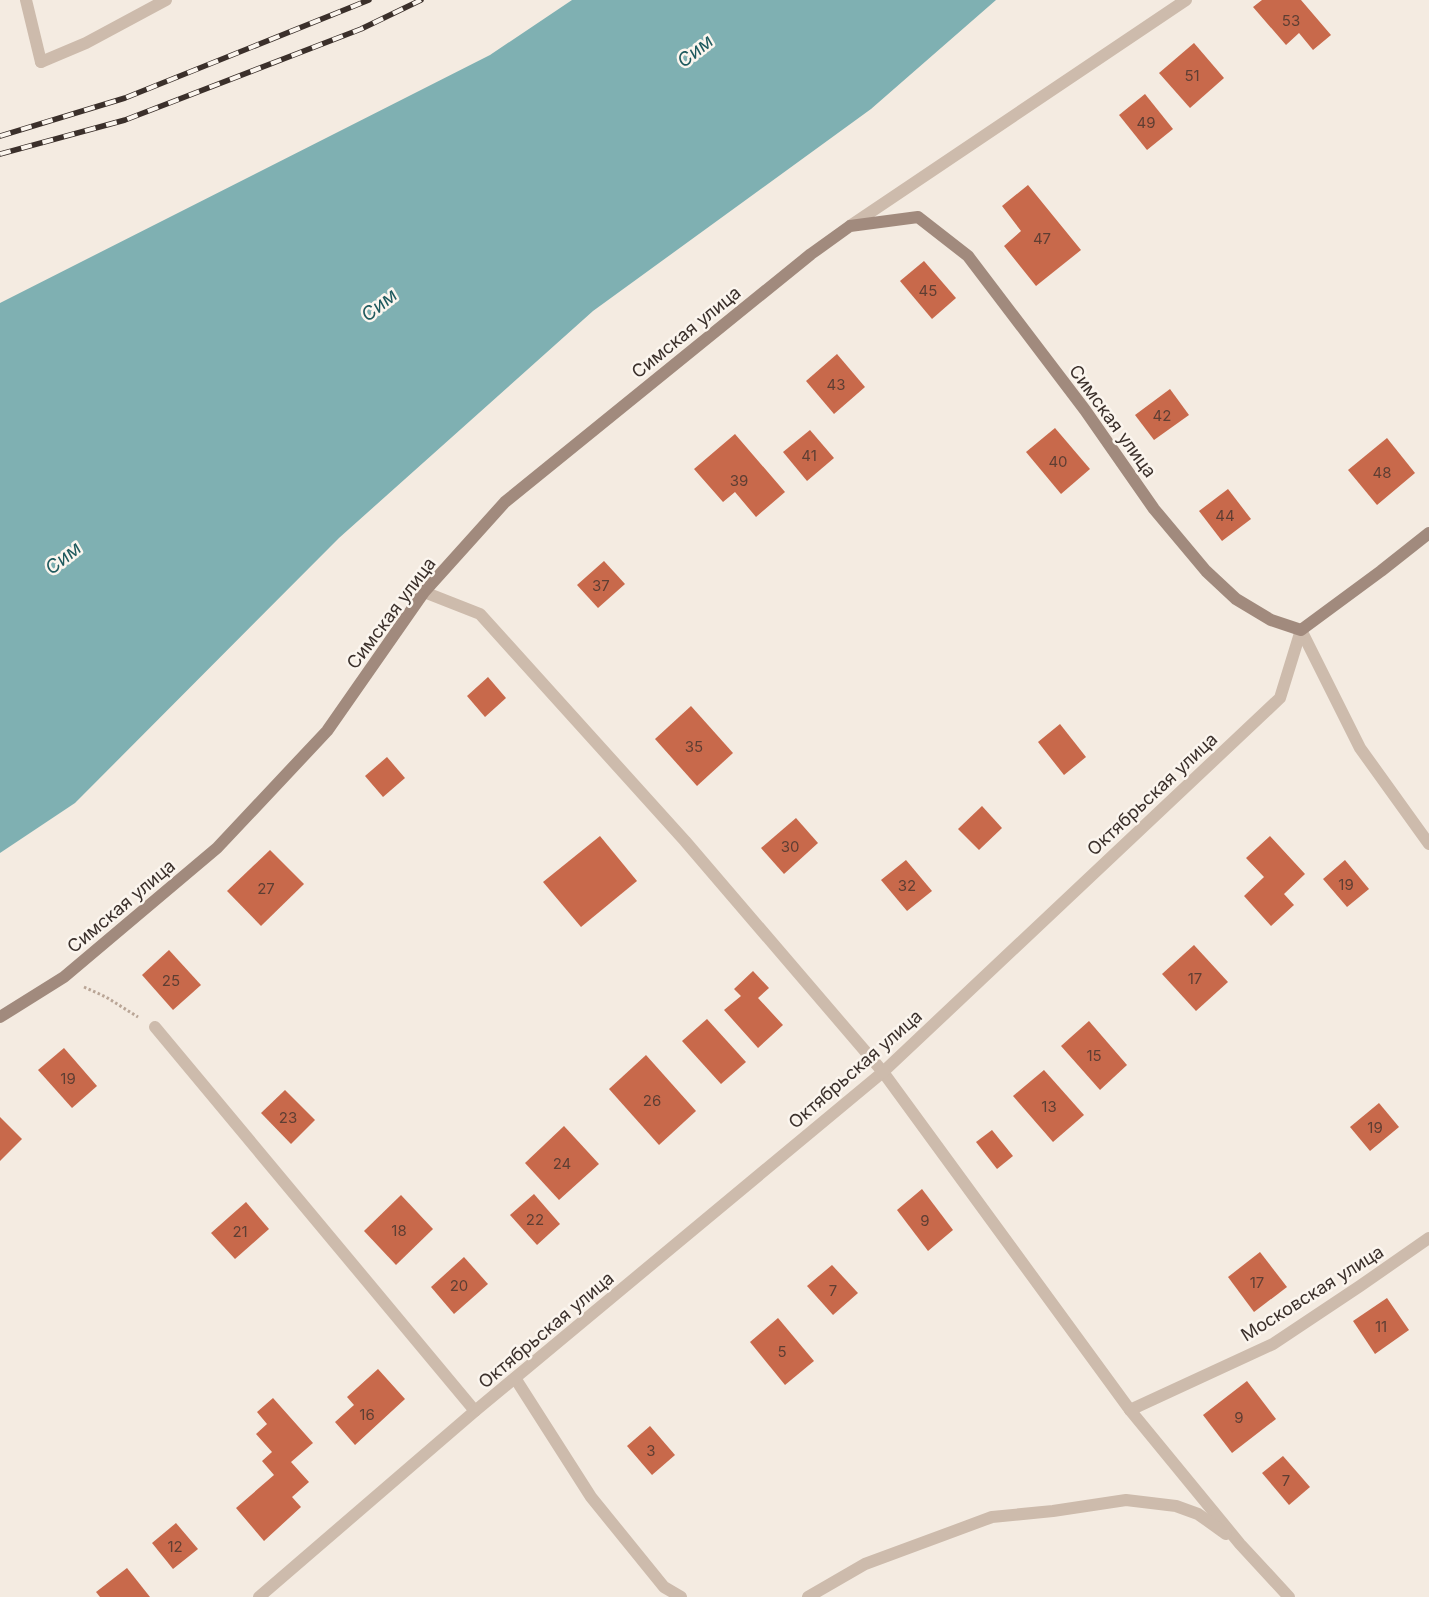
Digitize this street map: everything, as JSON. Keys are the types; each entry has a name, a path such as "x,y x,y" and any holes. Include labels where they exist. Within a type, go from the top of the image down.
{"main road":[{"name":"Симская улица","path":"0,1017 64,977 217,848 327,731 424,592 505,502 811,254 850,226 918,217 968,256 1085,410 1154,509 1206,570 1236,599 1271,620 1301,630"},
{"path":"1301,630 1381,572 1429,532"}],"street":[{"path":"26,0 41,62 86,43 166,0"},
{"name":"Симская улица","path":"850,226 1186,0"},
{"path":"424,592 480,614 685,841 883,1072 1130,1410 1240,1544 1289,1597"},
{"path":"1301,630 1360,748 1429,844"},
{"name":"Октябрьская улица","path":"259,1597 475,1411 883,1072 1280,698 1301,630"},
{"path":"155,1027 475,1411"},
{"name":"Московская улица","path":"1130,1410 1273,1344 1429,1238"},
{"path":"515,1378 591,1497 664,1587 680,1597"},
{"path":"808,1597 865,1564 992,1516 1053,1511 1126,1500 1176,1506 1198,1514 1240,1544"}],"path":[{"path":"64,977 106,997 155,1027"}],"water":[{"name":"Сим","path":"572,0 996,0 871,109 593,311 339,538 75,803 0,853 0,303 490,55"}],"building":[{"path":"1262,0 1301,0 1331,35 1313,50 1299,33 1286,45 1253,7"},
{"path":"1194,43 1224,78 1190,108 1159,73"},
{"path":"1145,94 1173,129 1147,150 1119,115"},
{"path":"1028,185 1081,250 1036,286 1004,246 1021,231 1002,206"},
{"path":"924,261 956,298 932,319 900,281"},
{"path":"837,354 865,387 834,414 806,381"},
{"path":"1170,389 1189,415 1154,440 1135,415"},
{"path":"1055,428 1090,469 1061,494 1026,452"},
{"path":"810,430 834,458 807,481 783,452"},
{"path":"735,434 785,492 756,517 735,492 723,502 694,469"},
{"path":"1387,438 1415,473 1377,505 1348,470"},
{"path":"1228,489 1251,519 1222,541 1199,511"},
{"path":"604,561 625,584 598,608 577,585"},
{"path":"488,677 506,698 485,717 467,696"},
{"path":"691,706 733,753 697,786 655,739"},
{"path":"1060,724 1086,757 1064,775 1038,742"},
{"path":"387,757 405,778 383,797 365,776"},
{"path":"982,806 1002,828 979,850 958,829"},
{"path":"796,818 818,843 784,874 761,848"},
{"path":"600,836 637,881 581,927 543,882"},
{"path":"1270,836 1305,874 1284,894 1294,905 1271,926 1244,896 1264,877 1246,858"},
{"path":"270,850 304,884 261,926 227,891"},
{"path":"906,860 932,891 907,911 881,880"},
{"path":"1345,860 1369,889 1347,907 1323,879"},
{"path":"1194,945 1228,982 1196,1011 1162,974"},
{"path":"169,950 201,985 173,1010 142,975"},
{"path":"753,971 769,988 758,998 783,1025 758,1048 724,1010 741,996 734,989"},
{"path":"707,1019 746,1062 721,1084 682,1041"},
{"path":"1089,1021 1127,1065 1100,1090 1061,1046"},
{"path":"64,1048 97,1086 72,1108 38,1070"},
{"path":"646,1055 696,1111 659,1145 609,1089"},
{"path":"1044,1070 1084,1115 1053,1142 1013,1096"},
{"path":"285,1090 315,1120 291,1144 261,1113"},
{"path":"1379,1103 1399,1127 1370,1151 1350,1127"},
{"path":"0,1117 22,1139 0,1161"},
{"path":"564,1126 599,1164 559,1200 525,1163"},
{"path":"992,1130 1013,1156 997,1169 976,1142"},
{"path":"922,1189 953,1230 928,1251 897,1210"},
{"path":"534,1194 560,1224 537,1245 510,1215"},
{"path":"401,1195 433,1229 396,1265 364,1231"},
{"path":"246,1202 269,1229 235,1259 211,1233"},
{"path":"1260,1252 1287,1287 1254,1312 1228,1277"},
{"path":"464,1257 488,1284 454,1314 431,1287"},
{"path":"832,1265 858,1293 833,1315 807,1286"},
{"path":"1387,1298 1409,1330 1375,1354 1353,1321"},
{"path":"778,1318 814,1361 785,1385 750,1342"},
{"path":"378,1369 405,1399 355,1445 335,1422 354,1405 347,1397"},
{"path":"1247,1381 1276,1419 1232,1453 1203,1415"},
{"path":"273,1398 313,1443 291,1462 309,1482 292,1497 301,1507 264,1541 236,1508 274,1475 262,1461 272,1452 256,1434 267,1424 257,1412"},
{"path":"650,1426 675,1455 652,1475 627,1446"},
{"path":"1283,1456 1310,1487 1289,1505 1262,1473"},
{"path":"176,1523 198,1549 173,1569 152,1543"},
{"path":"127,1568 150,1597 100,1597 96,1592"}],"railway":[{"path":"0,136 125,98 369,0"},
{"path":"0,154 125,120 361,29 421,0"}]}
